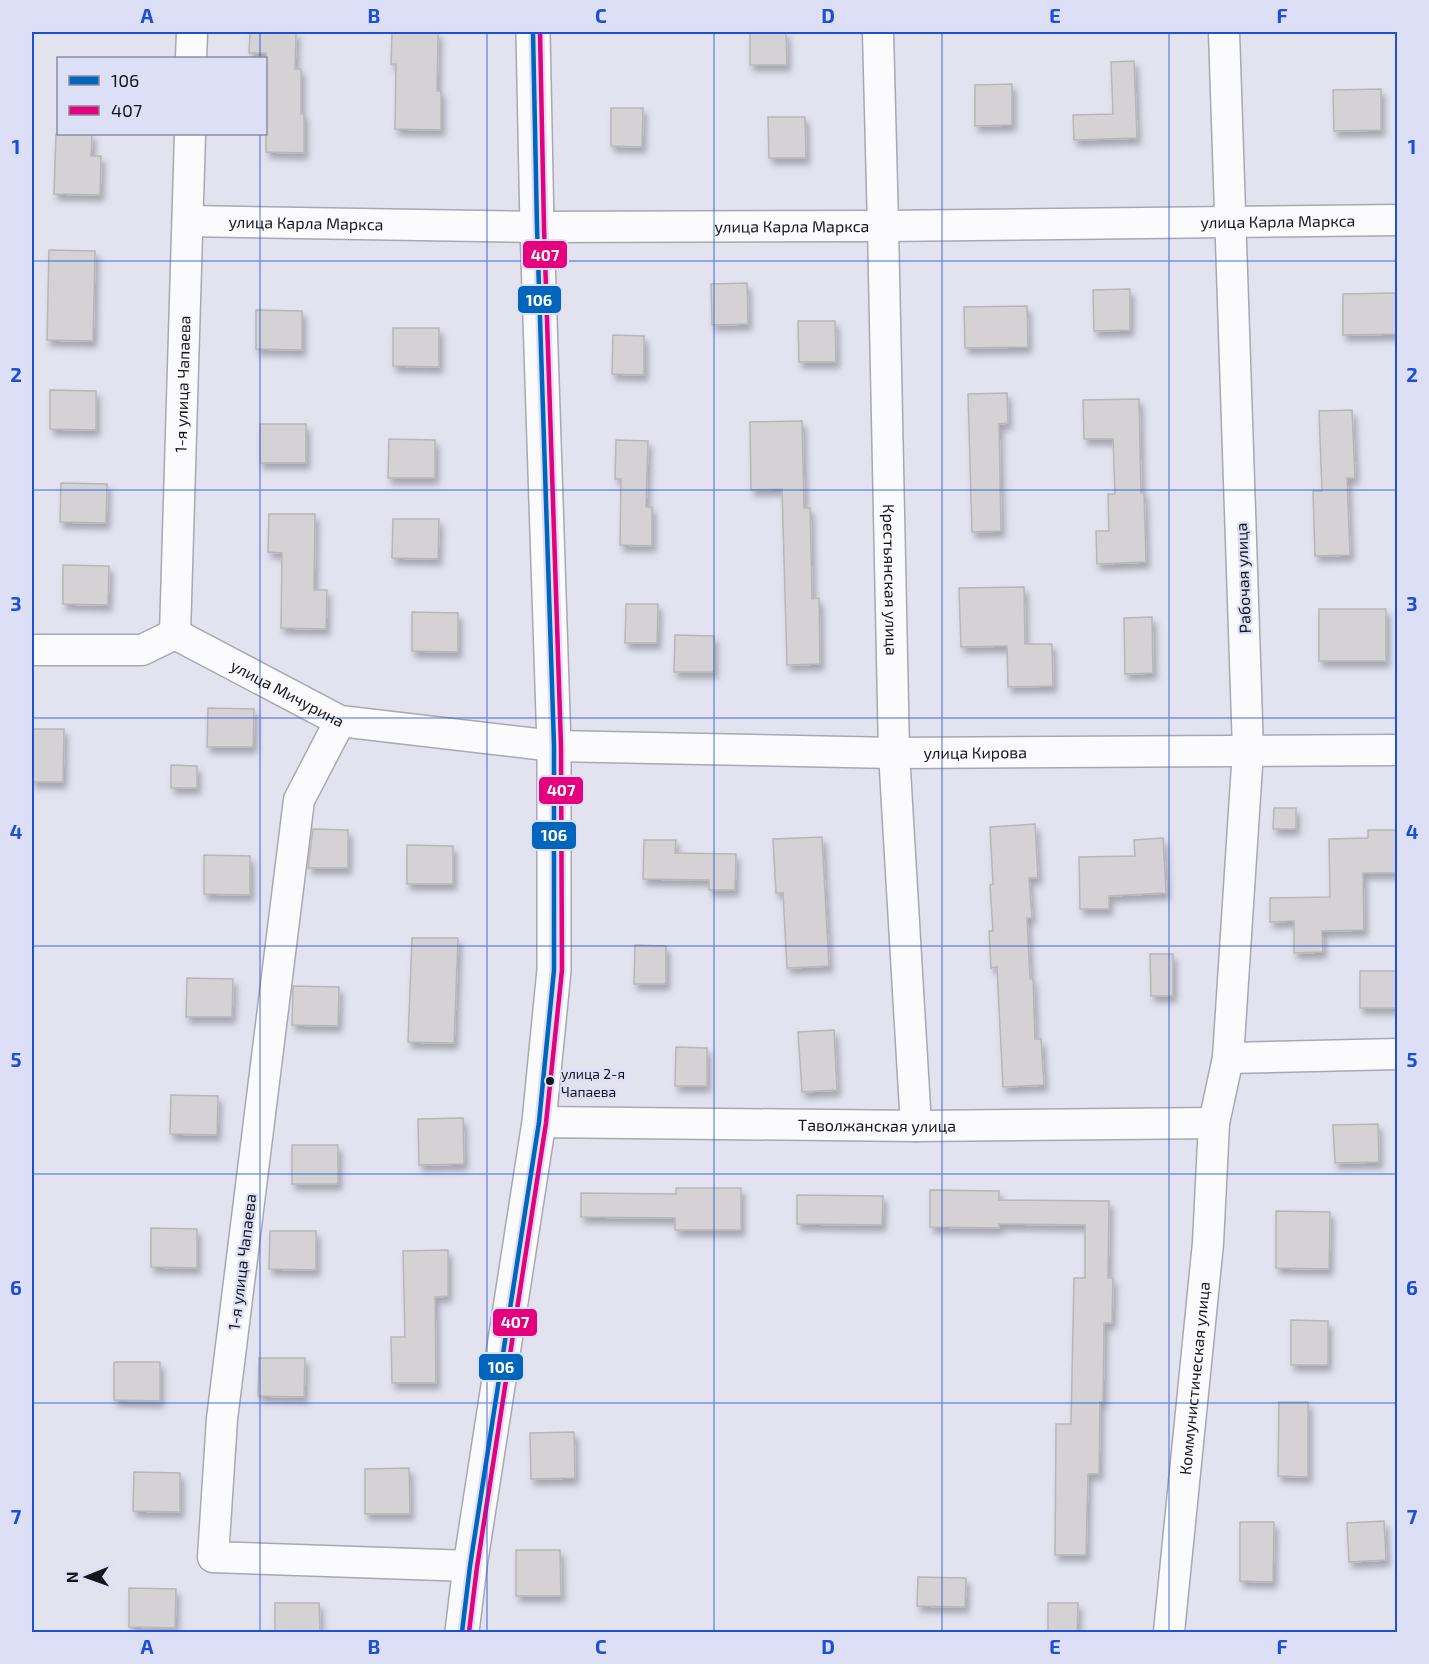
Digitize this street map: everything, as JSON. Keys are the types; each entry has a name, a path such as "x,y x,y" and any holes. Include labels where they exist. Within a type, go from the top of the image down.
{"main road":[{"path":"462,1632 470,1566 539,1122 554,970 554,746 533,32"}],"street":[{"path":"191,57 192,32"},
{"name":"Крестьянская улица","path":"878,32 894,753 916,1126"},
{"name":"Рабочая улица","path":"1214,1123 1228,1058 1248,750 1224,32"},
{"name":"1-я улица Чапаева","path":"175,634 190,135"},
{"name":"улица Карла Маркса","path":"188,221 537,227 884,226 1398,220"},
{"path":"32,650 142,650 175,634"},
{"name":"улица Мичурина","path":"175,634 340,721 554,746"},
{"name":"1-я улица Чапаева","path":"340,721 299,800 222,1419 213,1557 470,1566"},
{"name":"улица Кирова","path":"554,746 894,753 1398,750"},
{"path":"1228,1058 1398,1054"},
{"name":"Таволжанская улица","path":"539,1122 916,1126 1214,1123"},
{"name":"Коммунистическая улица","path":"1169,1632 1208,1243 1214,1123"}],"building":[{"path":"250,32 296,32 295,69 301,69 304,153 266,152 267,57 266,53 249,53"},
{"path":"392,32 438,32 437,91 441,91 441,130 395,129 396,64 391,64"},
{"path":"750,32 786,32 787,65 750,65"},
{"path":"1134,61 1137,138 1074,140 1073,115 1113,114 1111,62"},
{"path":"1012,84 1012,125 975,126 975,85"},
{"path":"1381,89 1381,130 1334,131 1333,90"},
{"path":"611,108 643,108 642,147 611,146"},
{"path":"768,117 805,117 806,158 769,158"},
{"path":"56,134 92,135 91,156 101,156 100,195 54,194"},
{"path":"49,250 95,251 93,341 47,340"},
{"path":"747,283 748,324 712,325 711,284"},
{"path":"1130,289 1130,330 1094,331 1093,290"},
{"path":"1397,293 1398,334 1343,335 1343,294"},
{"path":"1027,306 1028,347 965,348 964,307"},
{"path":"256,310 302,311 302,350 256,349"},
{"path":"798,321 835,321 836,362 799,362"},
{"path":"393,328 439,328 439,367 393,366"},
{"path":"613,335 644,336 644,375 612,374"},
{"path":"50,390 96,391 96,430 50,429"},
{"path":"1007,393 1008,423 999,424 1001,531 972,532 968,394"},
{"path":"1139,399 1141,493 1144,493 1146,562 1097,564 1096,531 1109,531 1108,494 1115,494 1113,439 1084,439 1083,400"},
{"path":"1352,410 1355,478 1347,478 1350,555 1315,556 1313,491 1322,491 1319,411"},
{"path":"802,421 804,508 810,508 812,599 819,598 820,664 787,665 782,489 751,490 750,422"},
{"path":"260,424 306,424 306,463 260,463"},
{"path":"389,439 435,440 435,478 388,478"},
{"path":"616,440 648,441 646,507 652,507 652,546 620,545 621,479 615,479"},
{"path":"61,483 107,484 106,523 60,522"},
{"path":"269,514 315,514 314,590 327,590 326,629 281,628 282,553 268,552"},
{"path":"393,519 439,519 438,559 392,558"},
{"path":"63,565 109,566 108,605 63,604"},
{"path":"1024,587 1025,644 1052,644 1053,686 1008,687 1007,646 961,647 959,588"},
{"path":"626,604 658,604 657,643 625,643"},
{"path":"1319,609 1386,609 1386,661 1319,661"},
{"path":"412,612 458,613 458,652 412,651"},
{"path":"1152,617 1153,673 1125,674 1124,618"},
{"path":"675,635 714,636 714,672 674,672"},
{"path":"208,708 254,709 253,747 207,747"},
{"path":"32,729 64,729 63,782 32,782"},
{"path":"171,765 197,766 197,788 171,788"},
{"path":"1274,808 1296,808 1296,829 1273,829"},
{"path":"1035,824 1038,878 1029,878 1032,918 1027,918 1030,979 1033,979 1035,1039 1041,1039 1044,1085 1003,1087 997,967 991,968 989,931 993,931 990,827"},
{"path":"313,829 348,830 348,868 308,868"},
{"path":"1368,830 1398,830 1398,873 1363,873 1364,930 1322,931 1323,952 1294,953 1294,921 1270,922 1270,898 1330,897 1329,839 1368,838"},
{"path":"822,837 829,966 787,968 783,893 776,893 773,839"},
{"path":"1163,838 1166,893 1109,896 1109,909 1080,909 1079,857 1135,856 1134,840"},
{"path":"644,840 676,840 675,853 736,854 735,890 709,890 709,880 643,879"},
{"path":"407,845 453,846 453,884 407,884"},
{"path":"204,855 250,856 250,895 204,894"},
{"path":"412,938 458,938 454,1043 408,1042"},
{"path":"635,945 666,946 666,984 634,984"},
{"path":"1150,954 1173,954 1173,996 1151,996"},
{"path":"1360,971 1398,971 1398,1008 1360,1008"},
{"path":"187,978 233,979 232,1017 186,1017"},
{"path":"293,986 339,987 338,1026 292,1025"},
{"path":"834,1030 837,1090 802,1092 798,1032"},
{"path":"676,1047 707,1048 707,1086 675,1086"},
{"path":"171,1095 218,1096 217,1135 170,1134"},
{"path":"463,1118 464,1164 419,1165 418,1119"},
{"path":"1378,1124 1379,1162 1335,1163 1333,1125"},
{"path":"292,1145 338,1145 338,1184 292,1184"},
{"path":"676,1188 741,1188 741,1230 675,1230 675,1218 581,1217 581,1193 676,1194"},
{"path":"930,1190 999,1191 999,1200 1109,1201 1108,1278 1113,1278 1112,1323 1104,1323 1099,1474 1088,1474 1086,1555 1055,1555 1056,1424 1071,1424 1074,1278 1085,1278 1085,1225 999,1224 999,1228 930,1227"},
{"path":"797,1195 883,1196 882,1225 797,1224"},
{"path":"1276,1211 1330,1212 1329,1269 1276,1268"},
{"path":"151,1228 197,1229 197,1268 151,1267"},
{"path":"270,1231 316,1231 316,1270 269,1269"},
{"path":"448,1250 448,1296 435,1297 436,1383 392,1383 391,1337 405,1337 403,1251"},
{"path":"1291,1320 1328,1321 1328,1365 1291,1365"},
{"path":"259,1358 305,1358 304,1397 258,1396"},
{"path":"114,1362 160,1362 160,1401 114,1400"},
{"path":"1279,1402 1308,1402 1308,1477 1278,1476"},
{"path":"574,1432 575,1478 531,1479 530,1433"},
{"path":"409,1468 410,1514 365,1514 365,1469"},
{"path":"134,1472 180,1473 180,1512 133,1511"},
{"path":"1384,1521 1386,1560 1349,1562 1347,1523"},
{"path":"1240,1522 1274,1522 1273,1582 1240,1581"},
{"path":"516,1550 560,1550 561,1596 516,1596"},
{"path":"918,1577 966,1578 965,1607 917,1606"},
{"path":"129,1588 176,1589 175,1628 129,1627"},
{"path":"275,1603 319,1603 320,1632 275,1632"},
{"path":"1048,1603 1078,1603 1077,1632 1048,1632"}],"transit line":[{"name":"106","path":"462,1632 470,1566 539,1122 554,970 554,746 533,32"},
{"name":"407","path":"469,1632 477,1567 546,1123 562,970 561,746 540,32"}],"place":[{"name":"улица 2-я Чапаева","path":"550,1081"}]}
